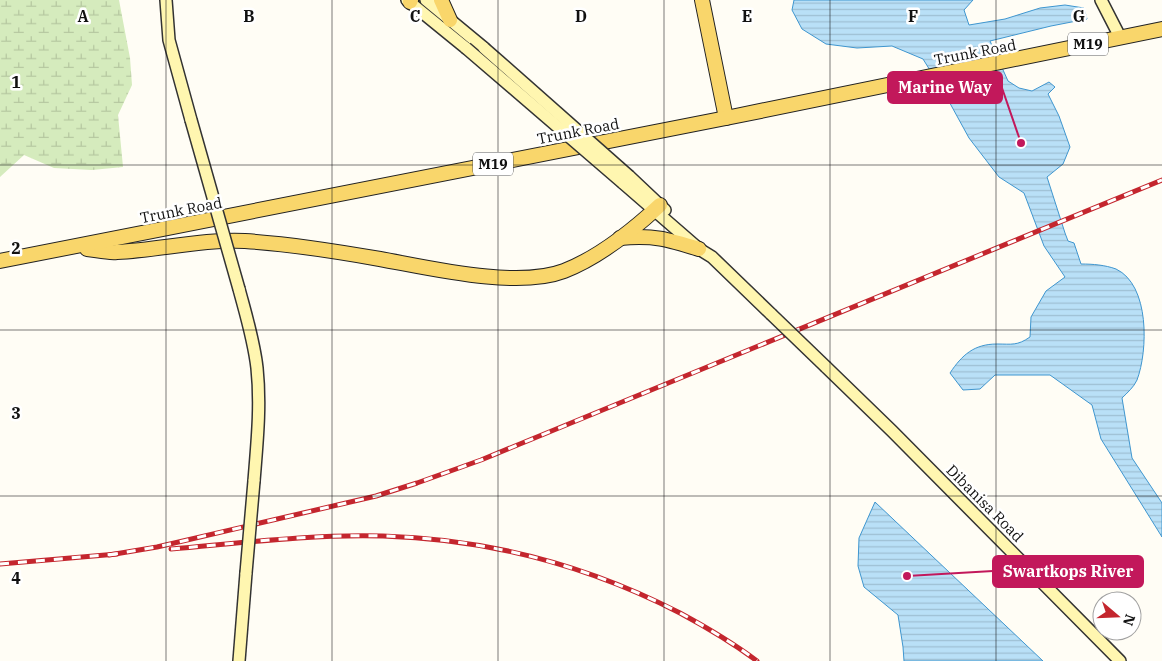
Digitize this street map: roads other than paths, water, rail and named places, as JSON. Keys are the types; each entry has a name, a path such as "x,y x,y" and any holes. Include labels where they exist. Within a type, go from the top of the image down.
{"main road":[{"path":"166,0 170,40 239,289 253,342 257,368 259,409 239,661"},
{"path":"426,0 484,48 699,248 712,257"},
{"path":"441,0 450,20"},
{"path":"702,0 726,118"},
{"path":"1101,0 1120,37"},
{"path":"409,1 626,180"},
{"name":"Trunk Road","path":"0,261 1014,61 1120,37 1162,30"},
{"path":"71,248 116,252 190,243 253,242 300,246 455,272 526,278 563,271 589,259 620,238 657,208"},
{"path":"657,208 689,231 712,257"},
{"path":"620,238 662,237 699,248"},
{"name":"Dibanisa Road","path":"712,257 899,438 1120,661"}],"water":[{"path":"794,0 973,0 964,10 969,25 1005,19 1040,8 1065,5 1084,8 1087,19 990,41 1008,81 1019,88 1032,91 1049,82 1055,87 1048,94 1059,116 1070,147 1063,164 1047,177 1068,241 1074,243 1081,264 1099,265 1116,269 1127,277 1135,289 1143,320 1143,353 1136,383 1122,398 1132,458 1162,503 1162,537 1101,439 1092,405 1050,375 995,375 980,389 963,390 950,373 964,356 975,348 1018,343 1030,337 1031,317 1046,291 1065,277 1044,246 1024,193 999,177 969,138 923,59 892,46 857,48 826,44 802,29 792,10"},
{"path":"875,502 1043,661 904,661 898,615 864,587 858,566 859,538"}],"railway":[{"path":"109,555 157,547 376,496 417,483 481,460 1162,180"},
{"path":"171,549 330,536 422,538 498,549 573,568 645,596 700,624 757,661"},
{"path":"0,564 117,554"}],"place":[{"name":"Marine Way","path":"1021,143"},
{"name":"Swartkops River","path":"907,576"}]}
